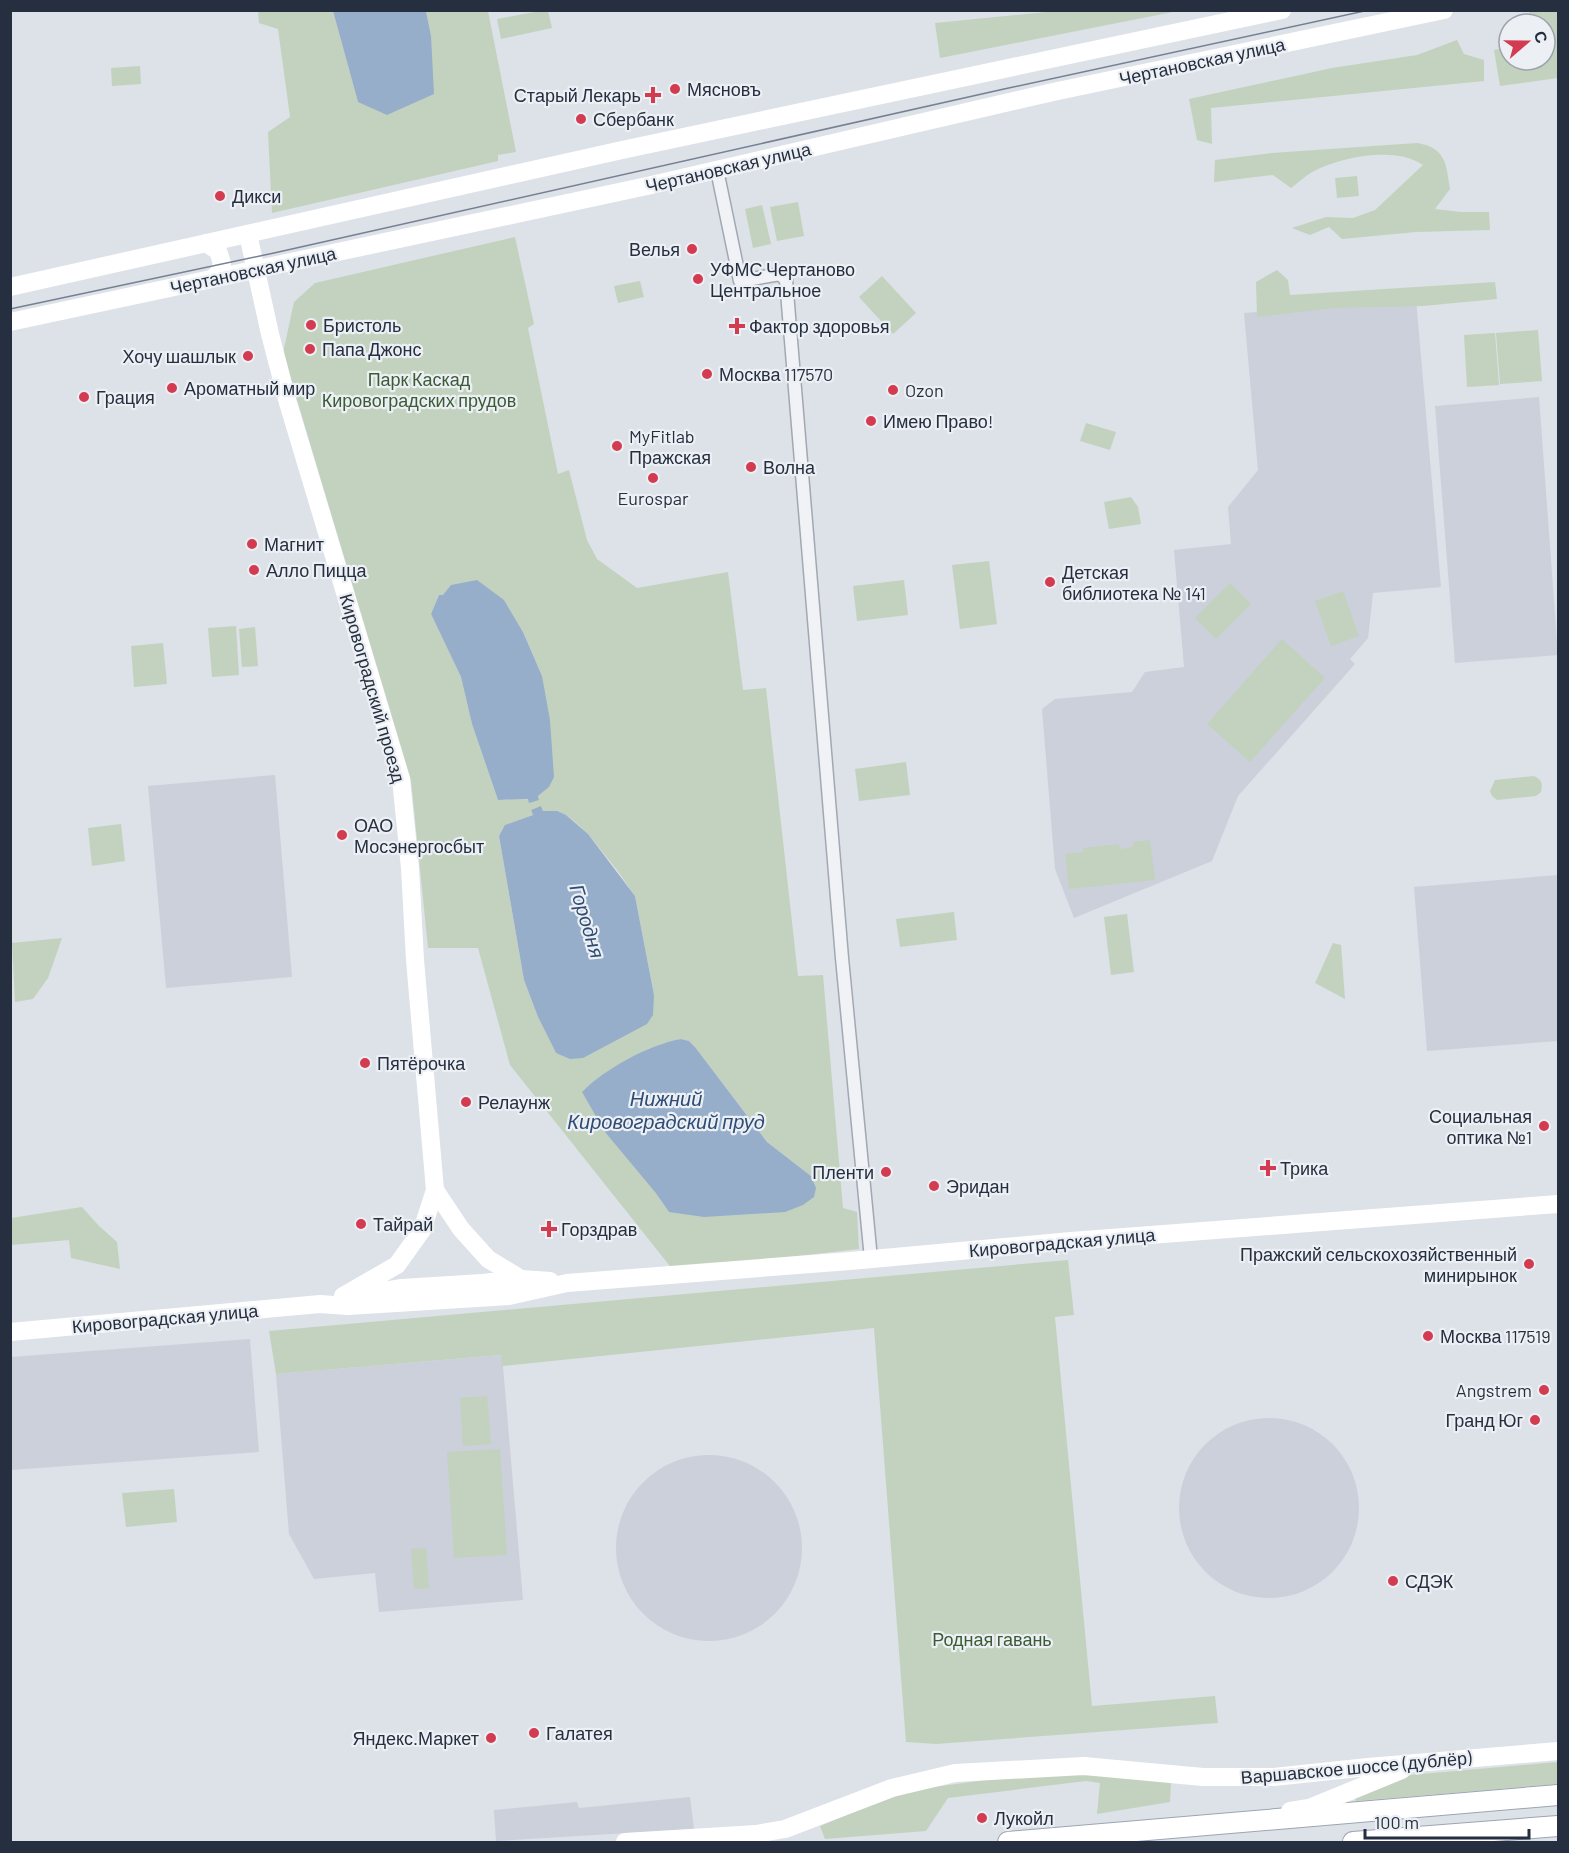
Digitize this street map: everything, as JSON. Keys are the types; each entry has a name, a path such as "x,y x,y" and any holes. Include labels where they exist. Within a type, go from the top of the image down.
{"main road":[{"name":"Чертановская улица","path":"10,286 622,150 1281,10"},
{"name":"Чертановская улица","path":"10,322 717,170 1053,92 1444,10"},
{"name":"Кировоградский проезд","path":"248,234 288,403 401,779 435,1190"},
{"path":"206,243 218,251 222,263 219,273 213,278"},
{"path":"435,1190 461,1228 488,1259 521,1279"},
{"path":"343,1296 397,1265 422,1230 435,1190"},
{"name":"Кировоградская улица","path":"320,1304 343,1296 404,1295 467,1299 508,1296 567,1283 1071,1241 1558,1204"},
{"path":"422,1230 439,1221 447,1221 461,1228"},
{"path":"467,1299 482,1283 488,1259"},
{"path":"397,1265 404,1295"},
{"name":"Кировоградская улица","path":"10,1332 320,1304 348,1306 404,1295 521,1279 567,1283"},
{"name":"Варшавское шоссе (дублёр)","path":"625,1842 756,1834 785,1829 891,1788 955,1773 1084,1766 1203,1777 1274,1777 1558,1751"},
{"path":"1222,1824 1309,1808 1391,1774 1436,1761"},
{"path":"1008,1842 1558,1795"},
{"path":"1353,1842 1400,1841 1558,1826"}],"street":[{"path":"717,170 740,281 780,274 786,280 842,958 871,1259"}],"shaded area":[{"path":"1416,299 1441,587 1373,593 1368,638 1350,659 1355,664 1238,796 1212,861 1074,918 1055,869 1042,709 1055,699 1132,692 1145,672 1184,667 1174,550 1231,544 1228,507 1258,470 1244,313"},
{"path":"1539,397 1558,655 1455,663 1435,406"},
{"path":"275,775 292,977 166,988 148,786"},
{"path":"1558,875 1558,1041 1427,1051 1414,887"},
{"path":"250,1339 259,1452 11,1470 11,1357"},
{"path":"502,1355 523,1600 379,1612 375,1573 314,1579 289,1534 276,1374"},
{"path":"1269,1418 1303,1425 1319,1433 1333,1444 1344,1458 1352,1474 1359,1508 1352,1542 1344,1558 1333,1572 1319,1583 1303,1591 1269,1598 1235,1591 1219,1583 1205,1572 1194,1558 1186,1542 1179,1508 1186,1474 1194,1458 1205,1444 1219,1433 1235,1425"},
{"path":"709,1455 727,1457 744,1463 760,1471 774,1483 786,1497 794,1513 800,1530 802,1548 800,1566 794,1583 786,1599 774,1613 760,1625 744,1633 727,1639 709,1641 691,1639 674,1633 658,1625 644,1613 632,1599 624,1583 618,1566 616,1548 618,1530 624,1513 632,1497 644,1483 658,1471 674,1463 691,1457"},
{"path":"690,1797 694,1829 496,1841 494,1810 577,1802 579,1808"}],"green space":[{"path":"1066,10 1178,11 940,58 935,23"},
{"path":"258,11 333,11 358,102 431,36 426,11 488,11 516,152 498,155 498,161 272,213 268,132 290,117 278,29 259,23"},
{"path":"548,11 552,28 501,39 497,19"},
{"path":"1558,11 1558,78 1500,86 1498,72 1557,72 1557,12 1529,12"},
{"path":"1457,40 1464,54 1484,60 1484,81 1211,108 1212,144 1197,140 1189,99 1332,68 1417,55"},
{"path":"1497,49 1497,68 1494,50"},
{"path":"140,66 141,84 112,86 111,68"},
{"path":"1417,143 1434,149 1443,158 1445,164 1450,189 1435,209 1489,212 1490,230 1416,232 1342,239 1329,227 1310,235 1292,228 1326,217 1353,218 1375,210 1423,165 1398,156 1368,156 1339,161 1314,171 1291,188 1273,175 1214,182 1215,160 1272,153"},
{"path":"1357,176 1359,196 1337,198 1335,178"},
{"path":"798,202 804,236 777,241 770,207"},
{"path":"762,205 771,244 753,248 745,209"},
{"name":"Парк Каскад Кировоградских прудов","path":"515,237 534,324 528,328 558,474 569,470 587,540 597,559 637,588 728,572 743,690 766,688 798,976 823,975 843,1208 857,1212 859,1249 673,1270 510,1065 478,948 428,948 411,780 283,353 294,302 315,283","holes":["439,595 504,600 523,632 542,676 549,787 538,796 539,799 498,800 472,724 461,677 431,614","541,807 543,811 566,815 575,822 588,834 635,896 654,995 646,1024 582,1058 556,1053 538,1017 524,980 499,836 506,825 533,815 531,810","681,1039 689,1041 767,1142 811,1176 669,1212 655,1192 631,1059 648,1049"]},
{"path":"1277,270 1288,280 1290,295 1495,282 1497,299 1423,306 1334,308 1257,317 1256,282"},
{"path":"882,276 916,313 893,334 859,297"},
{"path":"640,281 644,297 618,303 614,286"},
{"path":"1538,330 1542,381 1500,384 1496,333"},
{"path":"1495,333 1499,385 1467,387 1464,335"},
{"path":"1086,423 1116,432 1110,450 1080,441"},
{"path":"1131,497 1138,507 1141,524 1109,529 1104,502"},
{"path":"989,561 997,624 960,629 952,565"},
{"path":"904,580 908,615 857,621 853,586"},
{"path":"1230,583 1251,604 1216,639 1195,618"},
{"path":"1343,591 1359,636 1331,646 1315,601"},
{"path":"236,626 239,675 212,677 208,628"},
{"path":"255,627 258,666 242,667 239,629"},
{"path":"1282,639 1325,678 1250,762 1207,724"},
{"path":"163,643 167,684 134,687 131,646"},
{"path":"906,762 910,795 859,801 855,769"},
{"path":"1534,776 1542,784 1541,792 1536,796 1497,800 1492,796 1490,791 1495,780"},
{"path":"121,824 125,861 92,866 88,828"},
{"path":"1150,840 1155,880 1069,889 1065,854 1083,852 1083,848 1119,844 1120,849 1133,847 1133,842"},
{"path":"954,912 957,940 900,947 896,919"},
{"path":"1127,914 1134,972 1111,975 1104,917"},
{"path":"62,938 48,978 33,999 15,1002 12,943"},
{"path":"1333,943 1341,945 1345,999 1315,983"},
{"path":"82,1207 117,1242 120,1269 71,1258 69,1240 11,1245 11,1218"},
{"name":"Родная гавань","path":"1068,1260 1074,1315 1055,1317 1092,1706 1215,1696 1218,1723 936,1744 906,1742 874,1328 502,1366 501,1355 276,1374 269,1331"},
{"path":"487,1396 491,1444 463,1446 460,1398"},
{"path":"500,1449 507,1555 454,1558 447,1452"},
{"path":"174,1489 177,1522 126,1527 122,1493"},
{"path":"426,1548 429,1588 414,1589 411,1549"},
{"path":"1558,1762 1558,1784 1356,1801 1354,1797 1382,1783 1410,1775"},
{"path":"1087,1773 1171,1782 1170,1802 1097,1814 1100,1783 1086,1781 948,1798 926,1831 825,1839 820,1826 901,1793 919,1789 986,1780"}],"water":[{"path":"333,11 426,11 431,36 434,94 387,115 358,102"},
{"path":"477,580 504,600 523,632 542,676 550,720 554,777 549,787 538,796 539,800 529,803 528,799 498,800 472,724 461,677 431,614 439,595 443,595 451,585"},
{"name":"Городня","path":"541,806 543,811 557,811 566,815 588,834 635,896 654,995 653,1015 647,1024 583,1058 570,1059 556,1053 538,1017 524,980 499,836 505,825 533,815 531,810"},
{"name":"Нижний Кировоградский пруд","path":"681,1039 689,1041 695,1047 767,1142 811,1176 816,1188 814,1197 803,1205 785,1212 704,1217 669,1212 605,1132 582,1092 603,1075 641,1052"}],"tram line":[{"path":"10,309 274,253 1004,89 1369,10"}],"place":[{"name":"Мясновъ","path":"675,89"},
{"name":"Старый Лекарь","path":"653,95"},
{"name":"Сбербанк","path":"581,119"},
{"name":"Дикси","path":"220,196"},
{"name":"Велья","path":"692,249"},
{"name":"УФМС Чертаново Центральное","path":"698,279"},
{"name":"Бристоль","path":"311,325"},
{"name":"Фактор здоровья","path":"737,326"},
{"name":"Папа Джонс","path":"310,349"},
{"name":"Хочу шашлык","path":"248,356"},
{"name":"Москва 117570","path":"707,374"},
{"name":"Ароматный мир","path":"172,388"},
{"name":"Ozon","path":"893,390"},
{"name":"Грация","path":"84,397"},
{"name":"Имею Право!","path":"871,421"},
{"name":"MyFitlab Пражская","path":"617,446"},
{"name":"Волна","path":"751,467"},
{"name":"Eurospar","path":"653,478"},
{"name":"Магнит","path":"252,544"},
{"name":"Алло Пицца","path":"254,570"},
{"name":"Детская библиотека № 141","path":"1050,582"},
{"name":"ОАО Мосэнергосбыт","path":"342,835"},
{"name":"Пятёрочка","path":"365,1063"},
{"name":"Релаунж","path":"466,1102"},
{"name":"Социальная оптика №1","path":"1544,1126"},
{"name":"Трика","path":"1268,1168"},
{"name":"Пленти","path":"886,1172"},
{"name":"Эридан","path":"934,1186"},
{"name":"Тайрай","path":"361,1224"},
{"name":"Горздрав","path":"549,1229"},
{"name":"Пражский сельскохозяйственный минирынок","path":"1529,1264"},
{"name":"Москва 117519","path":"1428,1336"},
{"name":"Angstrem","path":"1544,1390"},
{"name":"Гранд Юг","path":"1535,1420"},
{"name":"СДЭК","path":"1393,1581"},
{"name":"Галатея","path":"534,1733"},
{"name":"Яндекс.Маркет","path":"491,1738"},
{"name":"Лукойл","path":"982,1818"}]}
